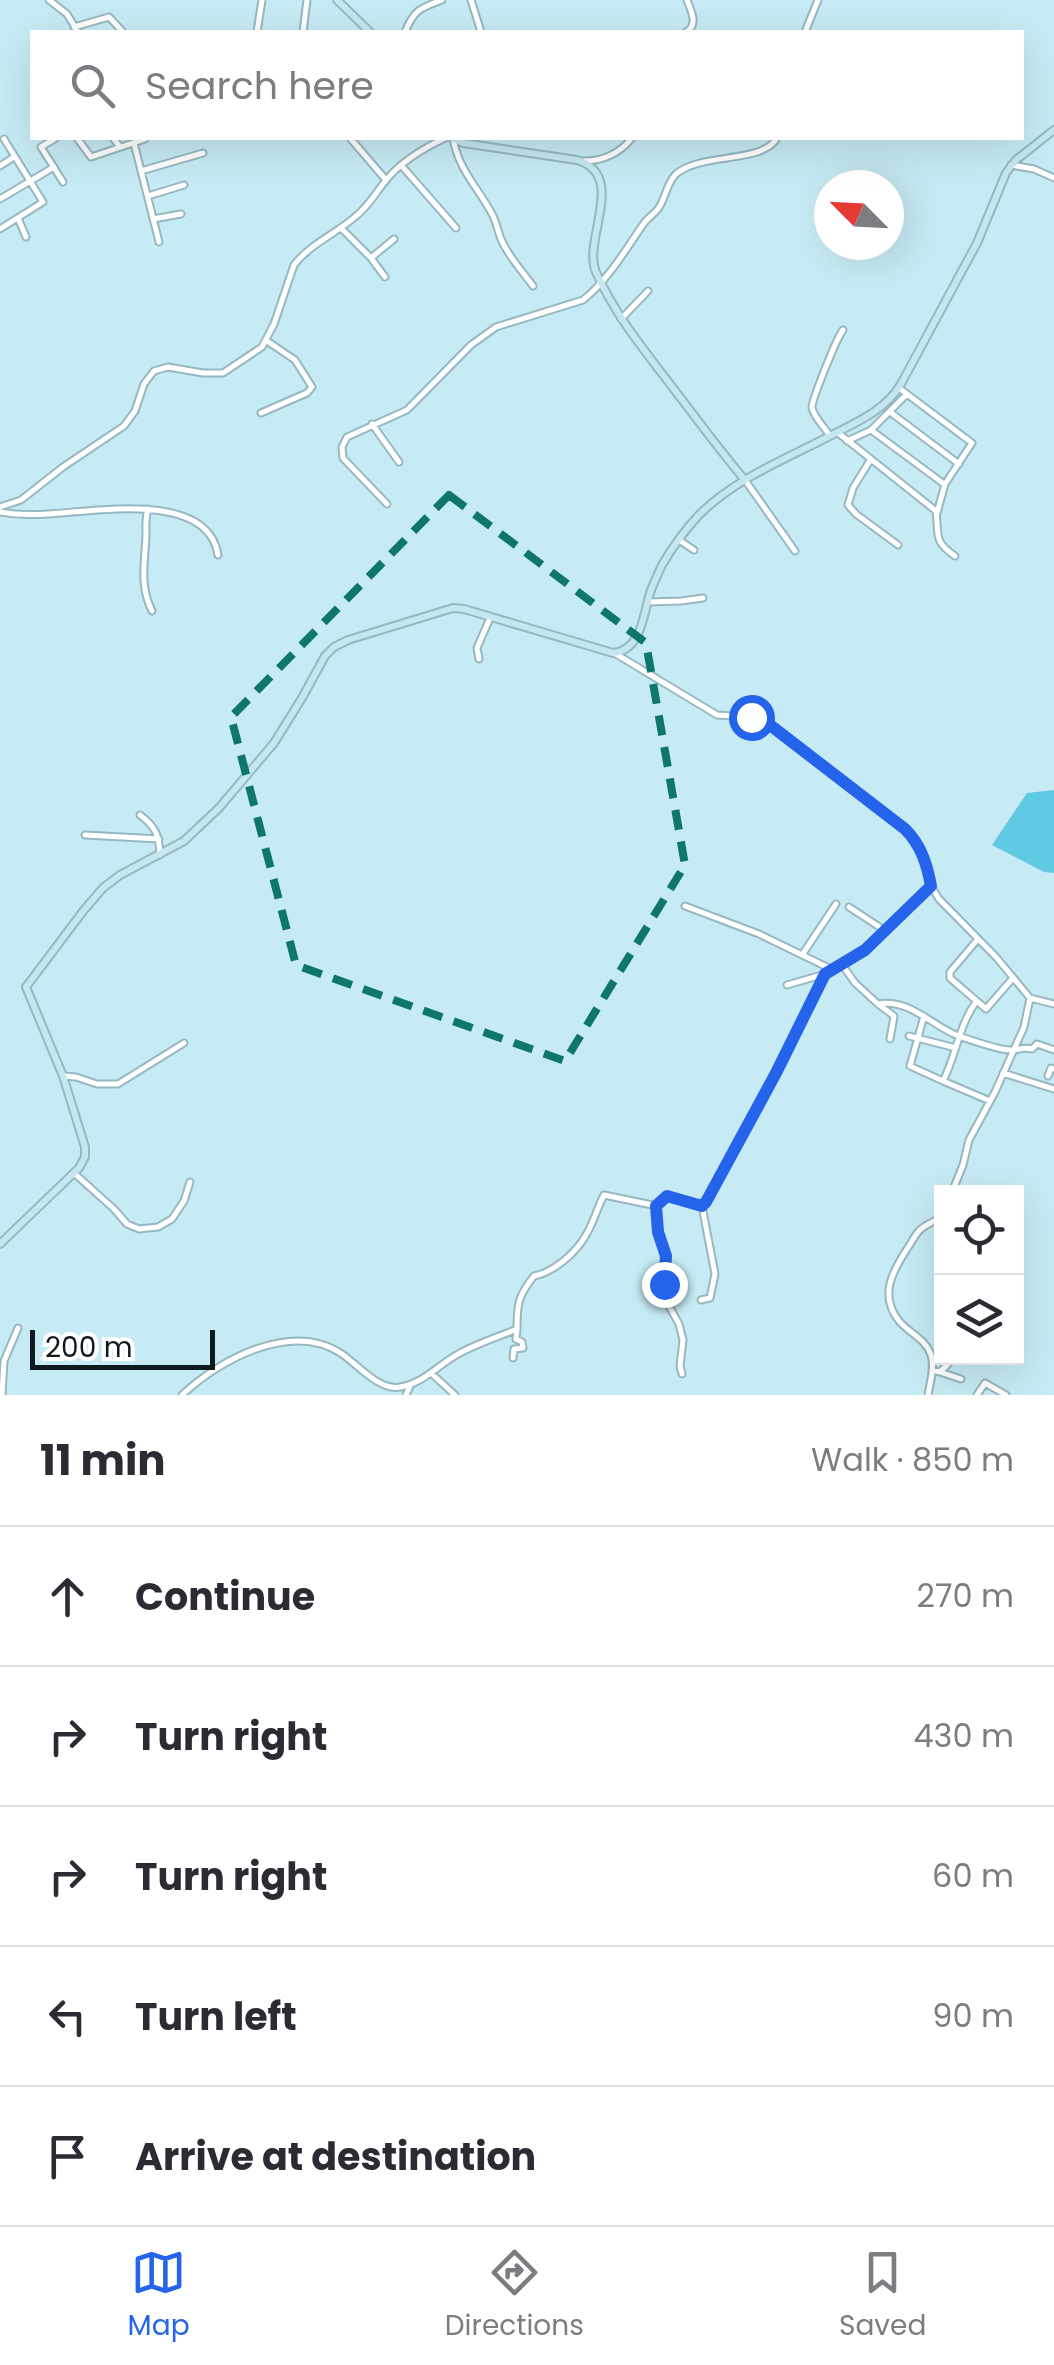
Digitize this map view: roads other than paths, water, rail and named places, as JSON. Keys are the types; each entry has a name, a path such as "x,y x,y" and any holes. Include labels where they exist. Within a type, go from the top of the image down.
{"street":[{"path":"49,0 67,14 76,30 109,17 120,30"},
{"path":"258,30 262,0"},
{"path":"304,30 307,0"},
{"path":"337,0 368,30"},
{"path":"406,30 422,7 442,0"},
{"path":"471,0 480,30"},
{"path":"687,0 694,23 691,30"},
{"path":"806,30 818,0"},
{"path":"616,654 625,650 640,632 663,564 708,506 745,480 881,408 899,388 976,244 1011,165 1054,130"},
{"path":"0,229 43,202 4,139"},
{"path":"50,140 39,144 63,182"},
{"path":"79,140 91,157 141,140"},
{"path":"114,140 120,148"},
{"path":"352,140 386,180"},
{"path":"0,510 21,500 124,426 154,371 168,367 223,374 262,347 294,266 310,248 363,210 401,165 442,140"},
{"path":"454,140 471,184 494,218 502,241 533,286"},
{"path":"457,140 584,162 608,158 630,140"},
{"path":"497,140 498,147"},
{"path":"387,504 347,463 342,454 347,437 416,403 471,346 496,327 583,300 658,209 669,183 678,173 710,161 769,148 775,140"},
{"path":"134,143 159,242"},
{"path":"142,171 204,153"},
{"path":"0,166 15,157"},
{"path":"584,162 595,171 600,186 592,262 601,282 621,318 795,551"},
{"path":"401,165 456,228"},
{"path":"1011,165 1054,178"},
{"path":"0,199 54,168"},
{"path":"148,196 184,185"},
{"path":"154,220 181,214"},
{"path":"18,218 26,236"},
{"path":"341,228 385,277"},
{"path":"371,258 394,239"},
{"path":"621,318 648,292"},
{"path":"842,330 812,402 814,412 834,434 932,507 940,545 956,556"},
{"path":"261,413 307,393 312,387 294,360 267,340"},
{"path":"899,388 971,441 971,447 945,484 936,514"},
{"path":"847,441 871,430 907,394"},
{"path":"890,412 959,464"},
{"path":"372,424 399,462"},
{"path":"871,430 945,484"},
{"path":"870,459 852,488 848,505 898,544"},
{"path":"0,510 48,514 148,510 173,513 202,526 214,538 218,555"},
{"path":"148,510 142,572 152,611"},
{"path":"679,540 694,550"},
{"path":"648,602 703,598"},
{"path":"0,1244 85,1158 63,1076 27,985 103,888 184,841 255,767 334,647 444,610 464,609 616,654 716,715 751,717 770,725 905,829 915,839 939,899 1030,998 1054,1004"},
{"path":"479,659 476,648 490,618"},
{"path":"140,815 160,839 160,855"},
{"path":"85,835 160,839"},
{"path":"787,984 856,957 931,886"},
{"path":"802,955 836,904"},
{"path":"686,906 759,934 828,971"},
{"path":"848,907 885,931"},
{"path":"978,939 949,975 983,1008 1014,978"},
{"path":"841,963 854,983 894,1016 890,1039"},
{"path":"702,1206 828,971"},
{"path":"955,1185 969,1140 1027,1018 1030,998"},
{"path":"878,1004 893,1002 960,1036 1012,1051 1032,1049 1036,1044 1054,1050"},
{"path":"942,1081 966,1015 976,1002"},
{"path":"924,1016 910,1066 990,1101"},
{"path":"909,1036 956,1048"},
{"path":"63,1076 104,1085 118,1084 184,1043"},
{"path":"1048,1076 1054,1068"},
{"path":"1003,1072 1054,1090"},
{"path":"74,1173 127,1224 139,1230 158,1227 172,1219 190,1182"},
{"path":"513,1358 514,1348 524,1348 516,1339 516,1308 524,1288 534,1276 554,1268 581,1241 604,1195 656,1206"},
{"path":"656,1206 667,1196 702,1206"},
{"path":"656,1206 658,1232 666,1256 664,1297 683,1340 682,1374"},
{"path":"701,1300 710,1298 716,1280 702,1206"},
{"path":"928,1395 931,1354 891,1311 887,1292 897,1264 923,1227 934,1221"},
{"path":"2,1395 4,1361 18,1328"},
{"path":"182,1395 204,1375 247,1351 300,1342 319,1343 338,1351 387,1386 398,1388 411,1384 457,1354 517,1329"},
{"path":"940,1372 947,1365"},
{"path":"932,1370 961,1379"},
{"path":"430,1372 454,1395"},
{"path":"976,1395 985,1383 1006,1395"},
{"path":"406,1395 411,1384"}],"water":[{"path":"1054,790 1054,873 1044,872 992,845 1027,793"}]}
